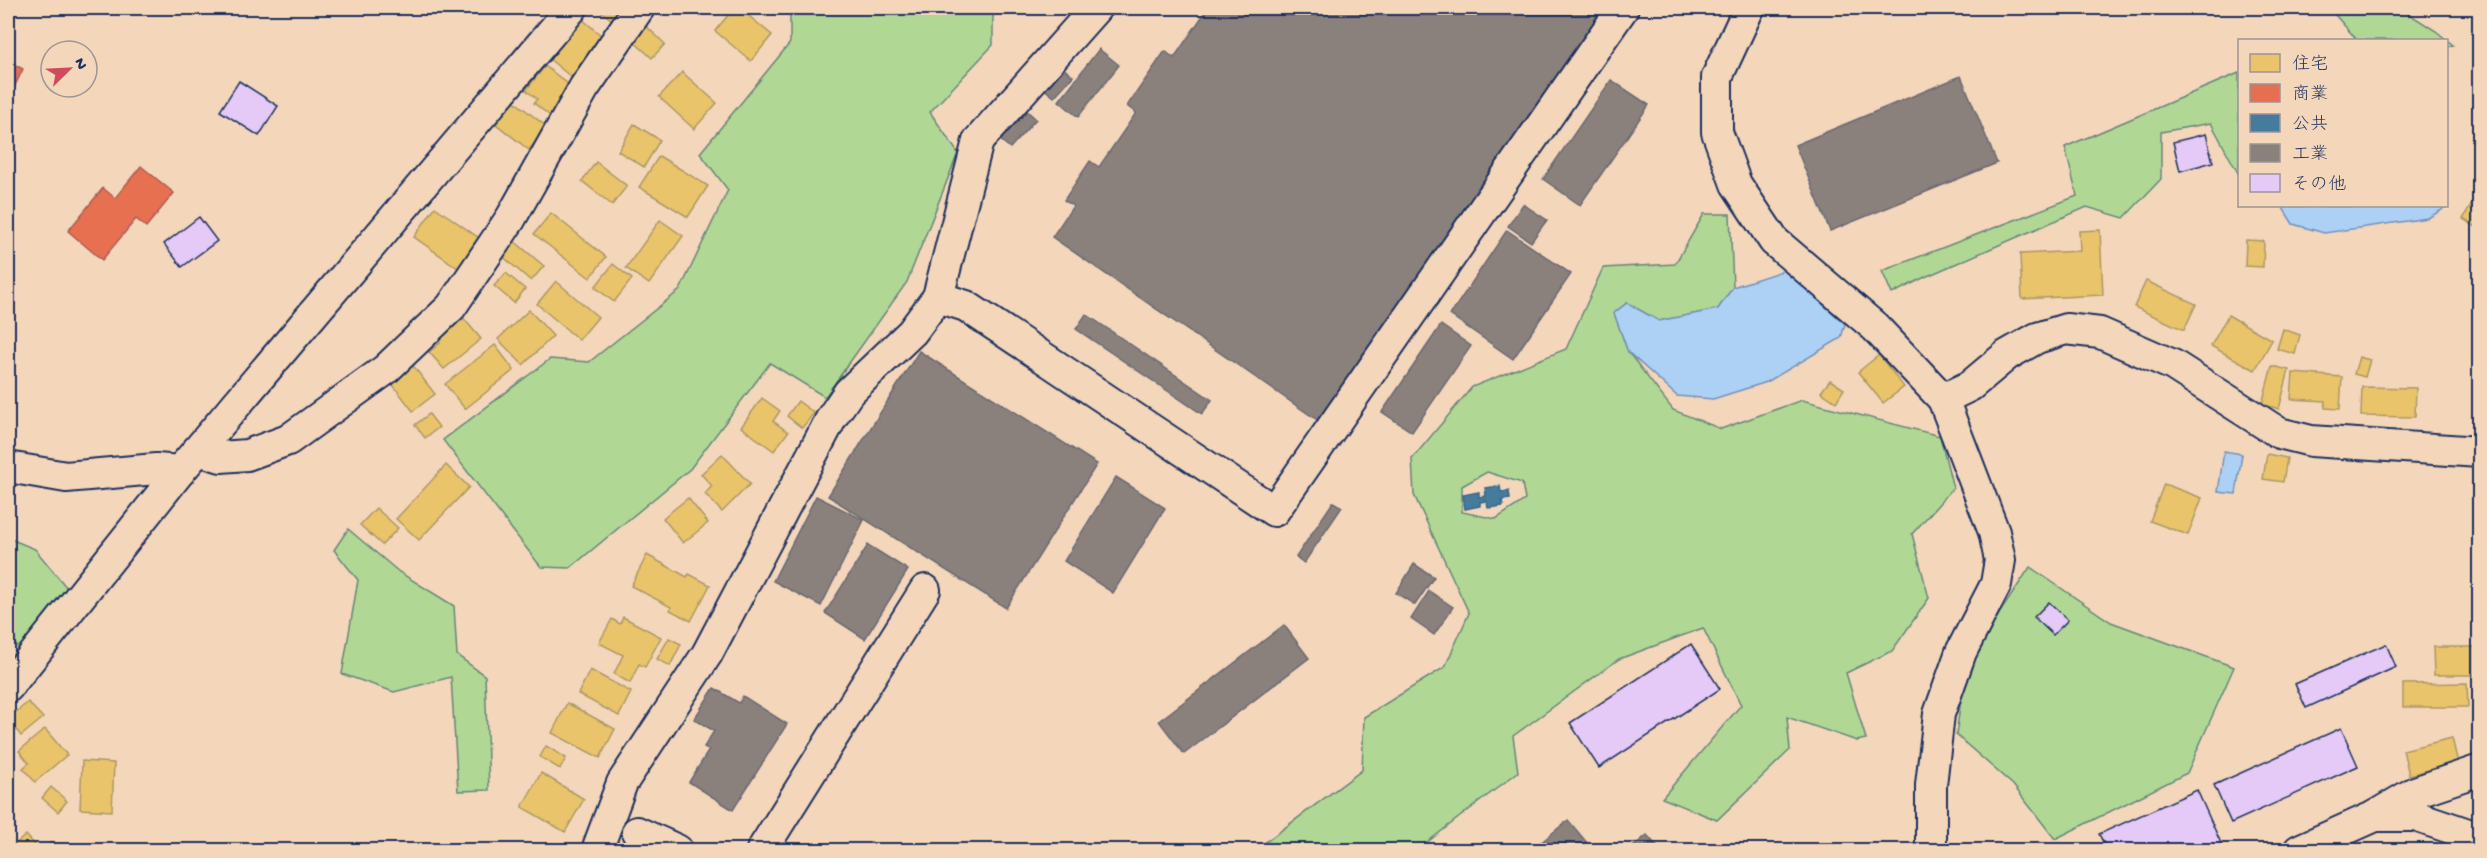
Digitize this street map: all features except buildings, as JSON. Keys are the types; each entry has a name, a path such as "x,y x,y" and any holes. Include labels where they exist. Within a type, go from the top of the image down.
{"street":[{"path":"8,687 189,461 572,8"},
{"path":"8,467 66,477 156,469 189,461 247,455 288,440 385,370 451,307 511,218 584,88 639,8"},
{"path":"597,850 622,783 707,654 832,417 849,392 912,332 938,297 978,141 1096,8"},
{"path":"938,297 966,306 1274,511 1623,8"},
{"path":"1749,8 1717,77 1717,132 1736,184 1774,241 1875,327 1943,399 1994,532 2000,560 1996,584 1961,652 1939,714 1931,785 1931,850"},
{"path":"1943,399 1970,386 2007,355 2037,338 2066,329 2100,333 2173,365 2279,433 2311,441 2480,452"},
{"path":"762,850 926,591"},
{"path":"2299,850 2373,816 2415,792 2480,770"},
{"path":"2373,816 2415,816 2480,838"},
{"path":"638,832 677,850"}],"green space":[{"path":"790,8 993,8 993,45 930,112 958,153 907,282 825,397 770,363 690,469 570,568 541,567 443,440 550,359 589,362 680,290 728,190 700,153 790,43"},
{"path":"2329,8 2400,8 2446,39 2356,39"},
{"path":"2238,73 2238,173 2211,123 2161,132 2161,179 2124,218 2087,207 1925,277 1892,294 1882,271 2077,196 2065,147"},
{"path":"1704,214 1730,214 1733,287 1718,309 1659,321 1627,303 1614,313 1628,352 1673,410 1721,429 1802,400 1940,436 1953,488 1912,534 1929,598 1892,651 1846,673 1866,739 1857,741 1787,717 1790,750 1717,820 1662,798 1741,705 1703,628 1619,659 1513,736 1518,772 1417,850 1255,850 1362,770 1364,717 1445,667 1469,613 1414,495 1412,459 1472,387 1566,349 1603,268 1675,264","holes":["1487,472 1522,483 1525,500 1496,519 1462,512 1462,486"]},
{"path":"348,529 399,572 454,606 457,655 485,676 489,790 458,791 451,677 394,692 342,674 358,580 334,550"},
{"path":"8,538 35,549 67,588 20,649 8,637"},
{"path":"2030,567 2111,622 2234,667 2187,773 2055,839 2013,785 1956,735 1966,664"}],"water":[{"path":"2444,207 2428,218 2324,233 2293,224 2283,208"},
{"path":"1785,270 1845,324 1841,338 1767,382 1713,399 1677,396 1628,352 1614,313 1627,303 1659,321 1718,309 1733,287"},
{"path":"2224,451 2242,454 2236,494 2218,492"},
{"path":"2419,845 2436,850 2378,850"}]}
